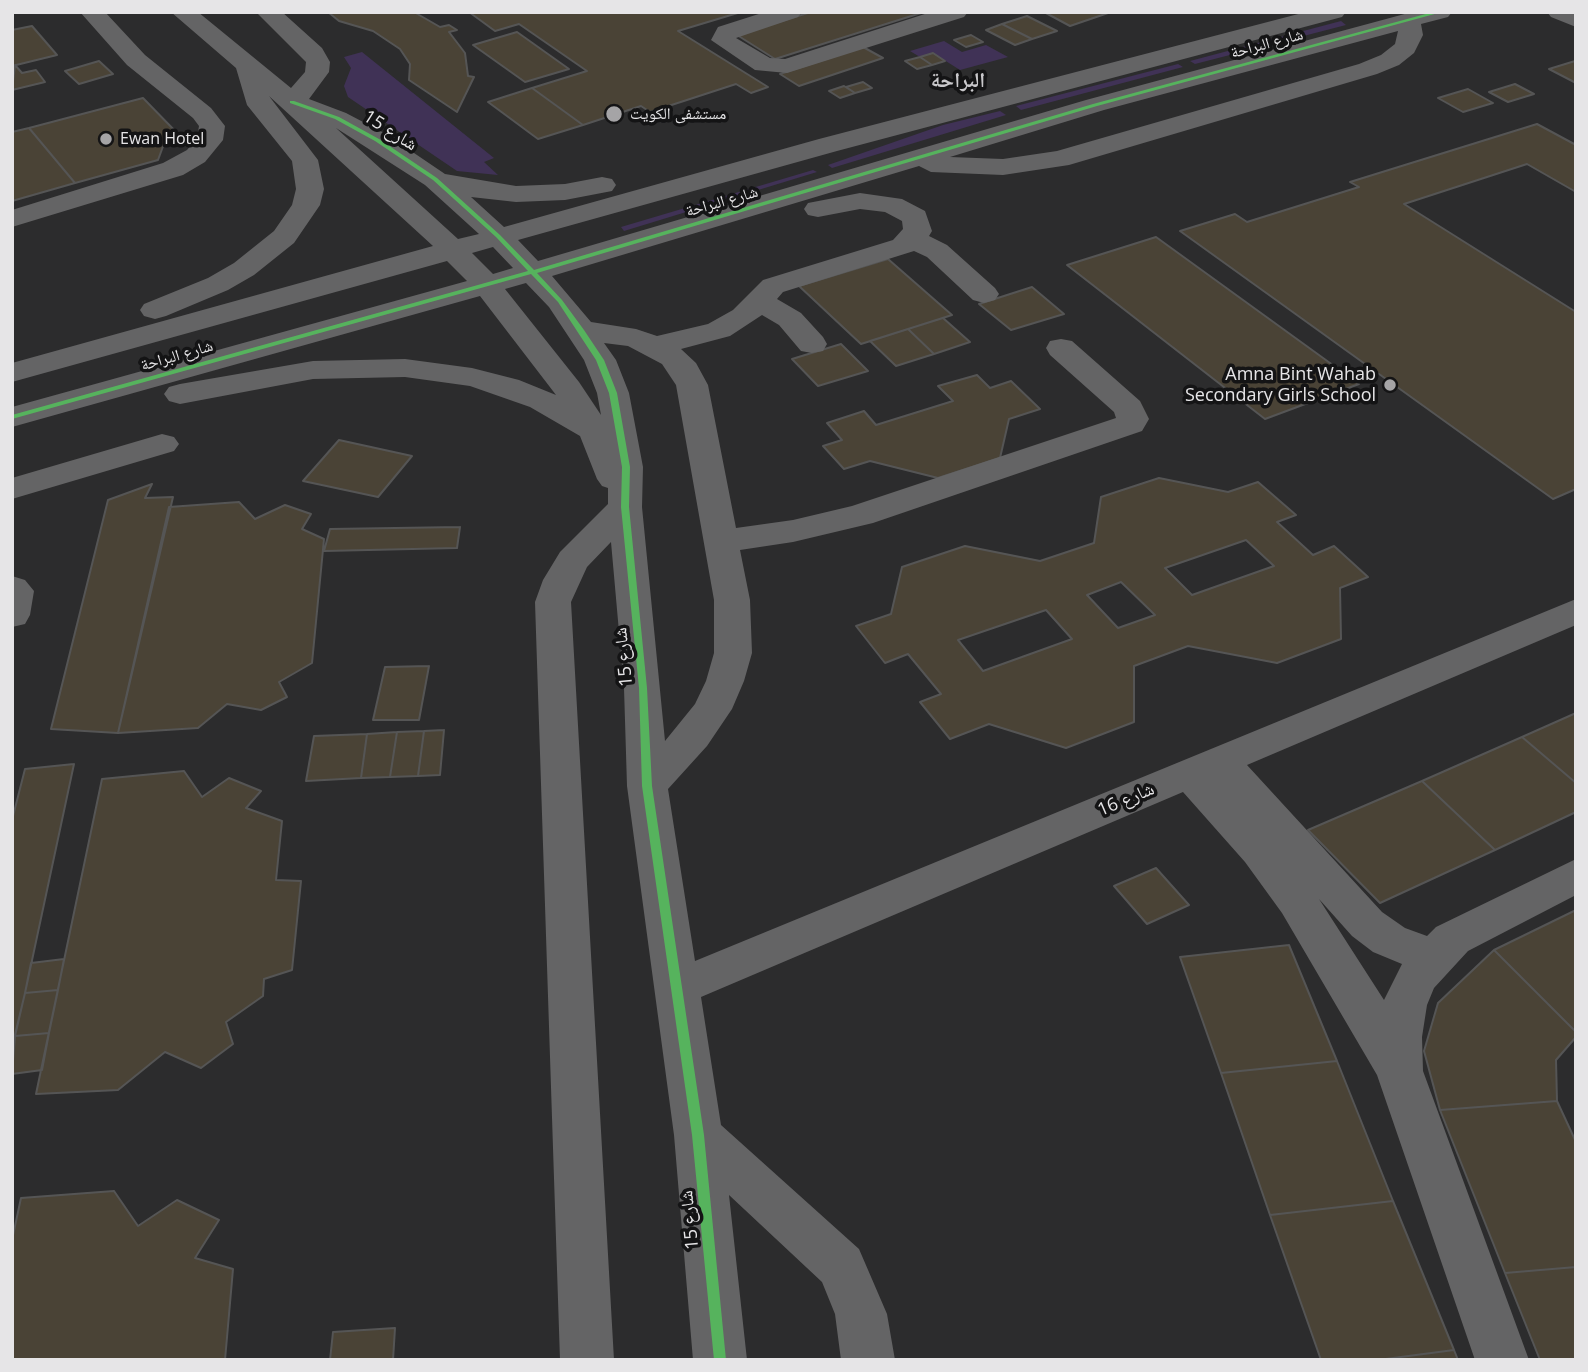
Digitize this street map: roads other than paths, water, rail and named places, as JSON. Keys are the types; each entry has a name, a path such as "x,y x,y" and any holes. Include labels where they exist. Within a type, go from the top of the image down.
{"street":[{"path":"12,219 173,169 196,156 210,140 212,126 202,113 136,60 92,12"},
{"name":"شارع 15","path":"183,12 292,102 453,248 487,285 550,362 596,434 625,507"},
{"path":"268,12 313,53 318,62 312,82 292,102"},
{"path":"790,12 726,32 723,40 764,65 787,66 957,12"},
{"name":"شارع البراحة","path":"12,373 828,145 1334,12"},
{"name":"شارع البراحة","path":"12,417 654,237 1095,105 1440,12"},
{"path":"1559,12 1576,20"},
{"path":"912,161 972,168 1060,159 1368,69 1390,60 1405,48 1410,35 1408,21"},
{"path":"12,351 154,310 208,289 267,254 298,221 310,189 309,174 296,147 260,105 250,84 245,62"},
{"name":"شارع 15","path":"292,102 359,128 435,179 498,236 560,301 600,360 613,393 626,467 625,507 643,688 647,786 698,1135 720,1360"},
{"path":"435,179 493,193 565,192 718,159 828,145"},
{"path":"654,237 745,225 860,201 905,210 918,222 913,239 889,251 784,281 757,300 752,308 733,324 656,346"},
{"path":"913,239 937,251 985,294"},
{"path":"757,300 790,319 812,344"},
{"path":"581,330 612,332 656,346 673,357 685,370 692,385 735,626 733,653 725,681 712,709 694,736 647,786"},
{"path":"721,541 793,531 861,515 1130,424 1133,413 1129,408 1061,348"},
{"path":"12,422 282,374 375,367 434,371 508,387 541,400 596,434"},
{"path":"12,489 162,444"},
{"path":"587,1360 553,602 561,580 573,560 625,507"},
{"path":"12,588 16,591 12,615"},
{"name":"شارع 16","path":"676,988 1576,611"},
{"path":"1205,767 1367,924 1389,940 1433,957"},
{"path":"1205,767 1260,851 1297,901 1359,999 1399,1071 1502,1360"},
{"path":"1399,1071 1399,1037 1404,1005 1417,978 1433,957 1452,939 1476,924 1576,875"},
{"path":"698,1135 841,1266 861,1314 868,1360"}],"place":[{"name":"مستشفى الكويت","path":"614,114"},
{"name":"Ewan Hotel","path":"106,139"},
{"name":"Amna Bint Wahab Secondary Girls School","path":"1390,385"}],"district":[{"name":"البراحة","path":"958,81"}]}
